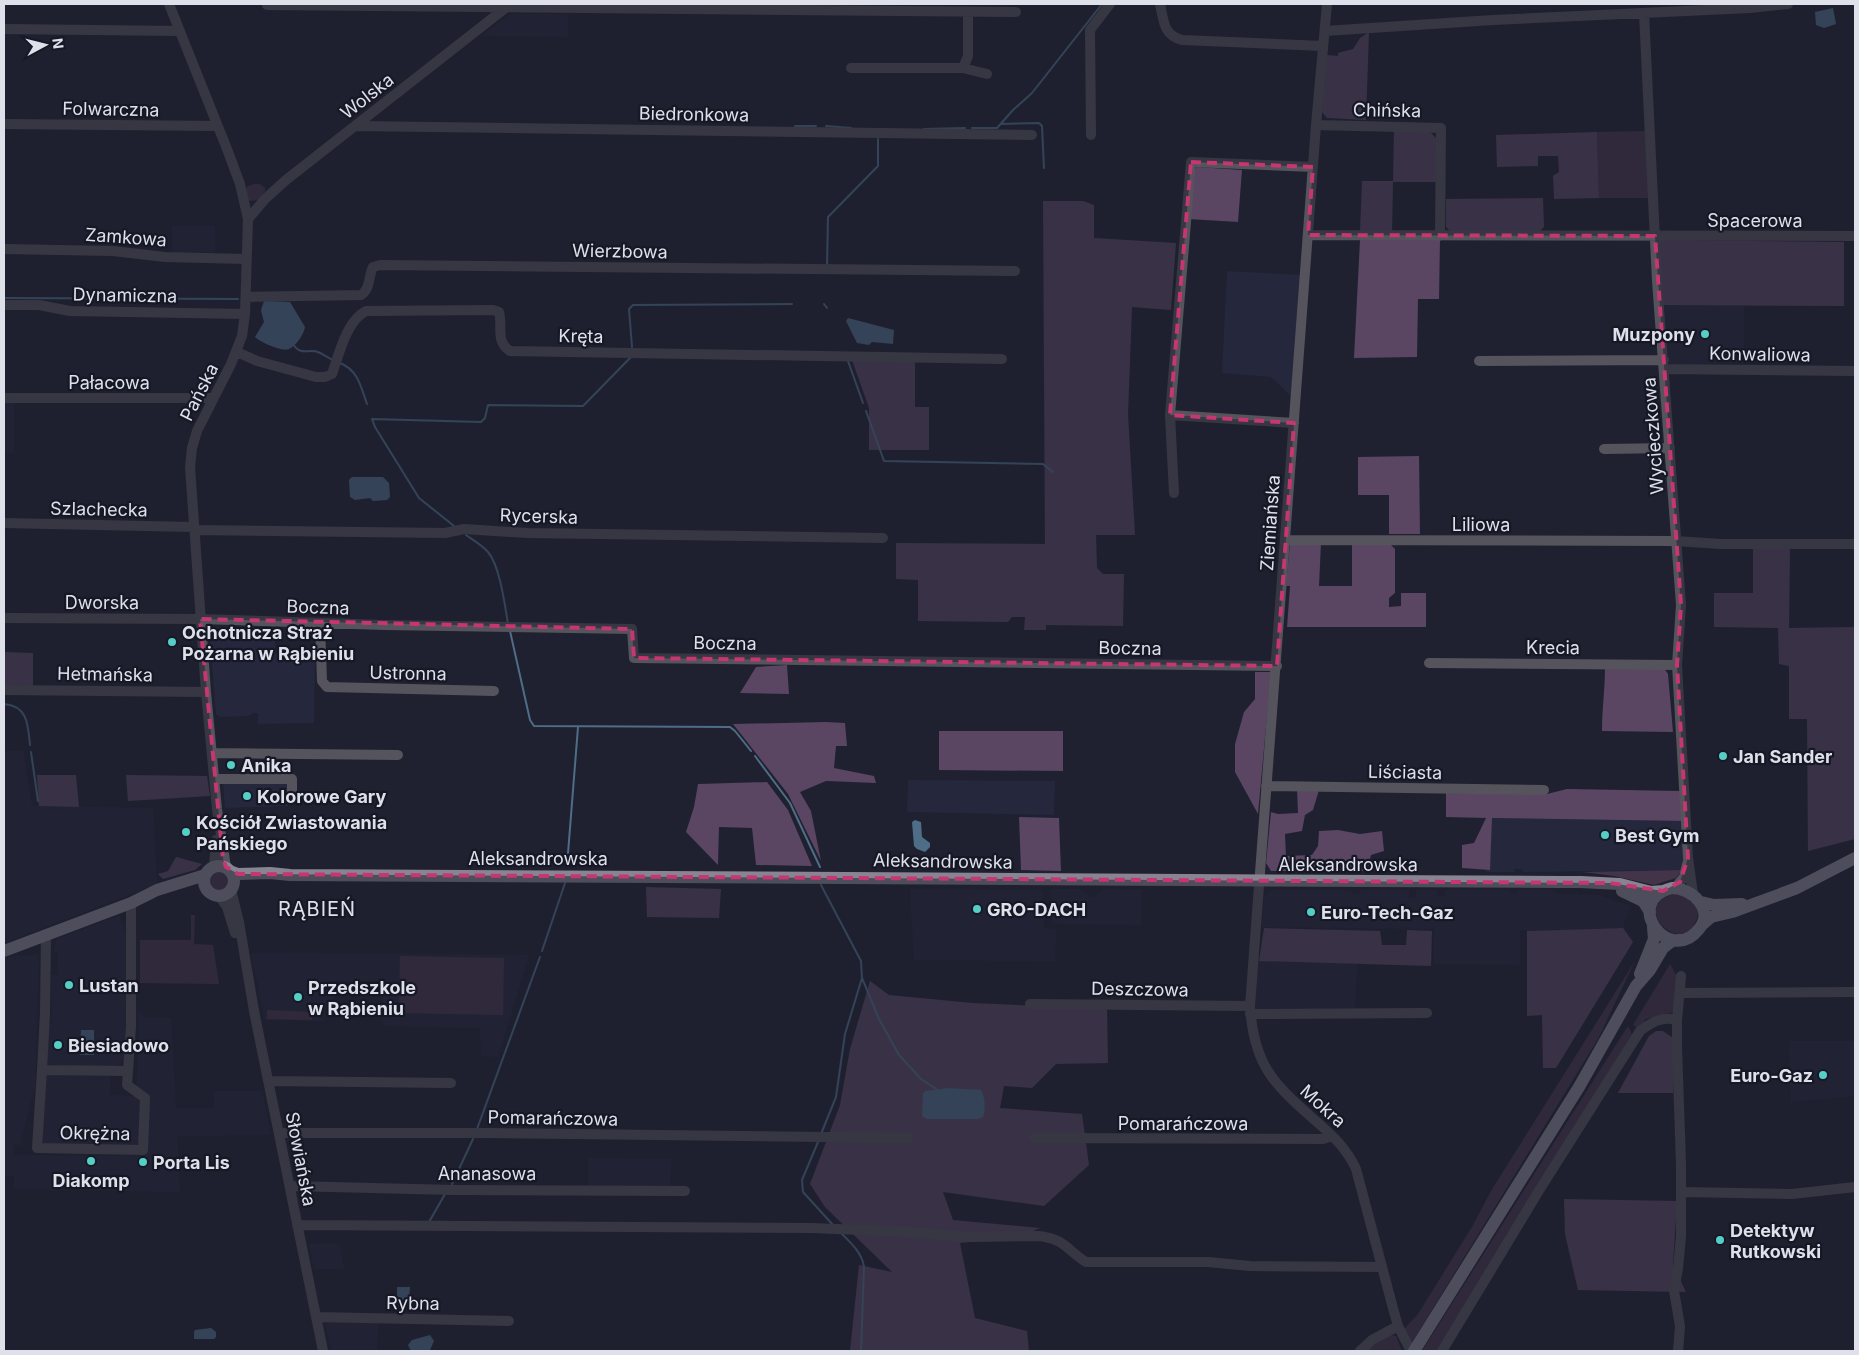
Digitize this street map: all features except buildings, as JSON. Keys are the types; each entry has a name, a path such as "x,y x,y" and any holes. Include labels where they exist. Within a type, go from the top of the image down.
{"main road":[{"path":"1414,1350 1584,1080 1636,986 1664,948 1672,941 1688,938 1695,934 1711,917 1732,912 1749,904 1797,888 1855,858"},
{"name":"Aleksandrowska","path":"216,874 1596,882 1620,884 1651,892 1669,889"},
{"path":"4,951 131,903 157,890 216,874 233,877 232,888"},
{"path":"216,874 212,894 218,896"},
{"name":"Aleksandrowska","path":"218,896 226,894 232,888 248,881 290,875"},
{"name":"Aleksandrowska","path":"1596,882 1638,898 1646,904 1650,912"},
{"path":"1636,986 1654,939 1650,912 1654,899 1669,889 1682,888 1697,898 1714,905 1749,904"},
{"path":"1697,898 1704,910 1703,924"},
{"path":"1653,927 1662,936 1678,940"}],"street":[{"name":"Pańska","path":"169,4 240,184 248,219 246,297 242,336 237,352 200,423 192,448 190,467 200,619 217,809 216,874"},
{"path":"1091,135 1090,30 1110,4"},
{"path":"1160,4 1167,32 1174,38 1182,40 1323,46"},
{"name":"Ziemiańska","path":"1259,881 1316,125 1327,4"},
{"path":"1325,31 1465,21 1753,8 1788,4"},
{"path":"267,5 1016,12"},
{"name":"Wolska","path":"248,219 275,189 509,6"},
{"path":"964,68 968,56 968,12"},
{"name":"Wycieczkowa","path":"1644,12 1657,281 1680,605 1677,664 1688,858 1697,898"},
{"path":"4,29 180,31"},
{"path":"851,68 964,68 987,74"},
{"name":"Folwarczna","path":"4,124 218,126"},
{"name":"Chińska","path":"1316,125 1441,128 1440,236"},
{"name":"Biedronkowa","path":"356,126 1032,135"},
{"path":"1174,493 1170,415 1191,162 1313,167"},
{"path":"1308,234 1655,236"},
{"name":"Spacerowa","path":"1655,236 1855,236"},
{"name":"Zamkowa","path":"4,249 113,251 165,257 246,259"},
{"name":"Wierzbowa","path":"246,297 361,296 369,286 373,267 380,265 1015,271"},
{"name":"Dynamiczna","path":"4,305 39,305 70,311 245,314"},
{"name":"Kręta","path":"237,352 258,361 316,377 325,377 332,374 352,322 358,315 366,311 493,310 499,312 501,319 500,339 503,346 510,351 1002,359"},
{"name":"Konwaliowa","path":"1479,361 1664,364 1855,371"},
{"name":"Pałacowa","path":"4,398 214,398"},
{"path":"1170,415 1294,423"},
{"path":"1604,449 1670,448"},
{"name":"Szlachecka","path":"4,523 194,529"},
{"name":"Rycerska","path":"194,529 445,533 464,529 527,533 883,538"},
{"name":"Liliowa","path":"1286,540 1675,541 1720,544 1855,544"},
{"name":"Dworska","path":"4,618 200,619"},
{"name":"Boczna","path":"200,619 632,629 634,658 1276,666"},
{"name":"Ustronna","path":"320,623 322,681 327,687 494,691"},
{"name":"Krecia","path":"1429,663 1677,664"},
{"name":"Hetmańska","path":"4,690 206,692"},
{"path":"212,754 398,755"},
{"path":"215,779 292,780 292,794"},
{"name":"Liściasta","path":"1266,786 1544,790"},
{"name":"Wycieczkowa","path":"1669,889 1684,877 1688,858"},
{"name":"Mokra","path":"1259,881 1250,1010 1255,1042 1262,1062 1284,1093 1349,1154 1356,1168 1398,1326 1414,1350"},
{"name":"Słowiańska","path":"232,888 268,1081 323,1351"},
{"name":"Słowiańska","path":"218,896 227,907 247,974"},
{"name":"Okrężna","path":"46,935 45,1013 36,1148 143,1150 145,1098 127,1085 131,1026 131,903"},
{"path":"1678,1351 1680,1334 1674,1291 1681,1236 1677,1020 1681,993 1681,976"},
{"path":"1681,993 1855,992"},
{"name":"Deszczowa","path":"1030,1004 1427,1013"},
{"path":"1442,1351 1540,1189 1640,1031 1650,1023 1660,1019 1677,1020"},
{"path":"42,1070 128,1071"},
{"path":"268,1081 451,1083"},
{"name":"Pomarańczowa","path":"279,1133 488,1133 908,1138"},
{"name":"Pomarańczowa","path":"1034,1138 1323,1140 1332,1136"},
{"name":"Ananasowa","path":"290,1186 454,1190 685,1190"},
{"path":"1681,1192 1792,1194 1855,1187"},
{"path":"297,1224 812,1228 972,1237 1039,1236 1049,1237 1058,1241 1086,1262 1208,1262 1250,1266 1382,1268"},
{"name":"Rybna","path":"316,1317 509,1321"},
{"path":"1360,1351 1372,1340 1398,1326"}],"highlighted area":[{"path":"1191,162 1313,167 1308,235 1655,236 1681,605 1677,665 1688,858 1680,882 1663,891 1610,883 238,874 226,867 223,859 200,619 632,629 634,658 1277,666 1294,423 1170,415"}],"shaded area":[{"path":"1833,8 1836,24 1824,28 1816,25 1815,12"},
{"path":"510,14 568,14 568,37 482,36"},
{"path":"1369,32 1366,120 1327,118 1322,112 1327,55 1338,56 1338,53 1353,49 1360,38"},
{"path":"1394,131 1430,132 1436,138 1436,182 1393,182 1392,232 1360,232 1362,181 1393,181"},
{"path":"1647,131 1650,198 1599,198 1597,132"},
{"path":"1597,132 1599,198 1554,199 1553,176 1559,172 1558,156 1538,156 1538,166 1497,167 1496,135"},
{"path":"1197,167 1242,170 1238,222 1188,219 1192,172"},
{"path":"260,184 265,188 265,191 258,200 247,200 245,190 248,186"},
{"path":"1543,198 1544,227 1539,232 1451,232 1446,227 1446,199"},
{"path":"1043,201 1083,201 1094,205 1094,238 1176,243 1171,310 1132,307 1128,414 1135,535 1096,535 1097,568 1103,574 1124,574 1123,626 1046,625 1046,630 1024,630 1025,617 1012,617 1008,622 918,621 918,580 896,579 896,543 1045,544"},
{"path":"172,226 215,226 215,252 172,252"},
{"path":"1360,240 1440,240 1439,299 1418,299 1417,357 1354,358"},
{"path":"1659,240 1844,242 1844,306 1662,305"},
{"path":"1227,271 1300,275 1291,396 1271,377 1222,373"},
{"path":"264,301 290,302 305,327 299,339 289,349 271,346 255,337 264,322 261,310"},
{"name":"Muzpony","path":"1664,305 1744,306 1744,363 1669,364"},
{"path":"848,318 894,330 893,344 872,342 869,345 857,343 846,321"},
{"path":"852,360 915,361 915,407 929,407 929,450 869,450 869,408"},
{"path":"4,403 14,403 14,453 4,453"},
{"path":"1419,456 1420,534 1389,534 1389,495 1358,495 1358,457"},
{"path":"352,477 383,477 389,483 390,497 387,500 373,501 370,498 355,500 350,497 349,480"},
{"path":"1290,543 1321,543 1319,586 1352,586 1352,543 1389,543 1395,549 1395,593 1389,598 1389,607 1401,606 1401,593 1426,593 1426,627 1287,627 1290,586 1286,586"},
{"path":"1753,548 1790,548 1789,628 1855,627 1855,839 1808,851 1807,719 1789,719 1789,666 1779,664 1778,628 1714,627 1714,593 1753,593"},
{"path":"275,626 275,654 315,654 314,723 258,724 258,713 253,713 249,716 220,717 216,714 209,627"},
{"path":"4,652 33,653 33,686 4,685"},
{"path":"787,665 789,694 740,693 756,667"},
{"path":"1605,667 1664,668 1668,674 1673,732 1602,731"},
{"path":"1255,672 1271,672 1258,814 1235,772 1235,744 1244,712 1255,699"},
{"path":"845,723 847,746 836,746 834,768 874,776 876,783 826,781 800,792 811,811 821,861 788,794 733,724"},
{"path":"939,731 1063,731 1063,771 939,770"},
{"path":"4,751 23,751 32,806 153,808 157,884 4,943"},
{"path":"37,775 76,775 79,807 39,806"},
{"path":"126,775 207,776 210,796 128,801"},
{"path":"908,780 1055,781 1054,815 907,812"},
{"path":"223,782 287,783 288,806 225,808"},
{"path":"767,782 788,810 812,866 756,865 752,828 719,827 718,865 686,832 694,807 698,784"},
{"path":"1297,789 1319,790 1313,810 1305,815 1302,831 1285,834 1286,856 1312,855 1318,846 1319,831 1338,830 1360,834 1382,831 1384,851 1371,855 1367,871 1271,871 1266,863 1271,812 1278,814 1298,813"},
{"path":"1567,789 1681,791 1684,821 1492,818 1490,870 1462,868 1462,845 1474,843 1486,818 1446,817 1446,792 1547,794"},
{"path":"1019,817 1059,818 1061,871 1021,870"},
{"path":"1486,818 1684,821 1685,855 1682,870 1523,872 1523,869 1514,869 1514,872 1486,872"},
{"path":"915,820 921,822 922,837 930,843 930,847 925,852 914,846 912,822"},
{"path":"176,857 202,864 195,870 163,879 158,874 168,871"},
{"path":"1682,870 1676,878 1654,885 1614,876 1583,872"},
{"path":"219,871 226,874 229,881 226,888 219,891 212,888 209,881 212,874"},
{"path":"646,887 721,889 719,918 647,917"},
{"name":"GRO-DACH","path":"910,889 1042,890 1044,928 1056,929 1055,961 914,960"},
{"path":"1051,889 1080,889 1091,897 1095,897 1104,889 1142,890 1141,925 1056,924 1052,921"},
{"path":"1273,890 1350,890 1352,893 1360,894 1361,890 1409,890 1409,898 1416,898 1416,890 1437,890 1437,896 1445,896 1445,890 1509,890 1511,893 1517,893 1519,890 1550,890 1557,894 1599,895 1630,906 1623,928 1520,930 1520,965 1434,964 1434,929 1262,927 1264,898"},
{"path":"1674,894 1684,896 1699,907 1694,925 1686,933 1675,934 1666,929 1658,920 1656,910 1660,901"},
{"path":"191,915 195,915 194,944 213,945 219,984 140,983 140,940 191,940"},
{"path":"119,916 127,936 125,1058 117,1067 50,1065 47,1060 48,1025 52,1023 51,975 58,975 58,953 54,952 57,939"},
{"path":"1264,928 1380,931 1382,945 1406,945 1407,930 1432,931 1431,966 1259,961"},
{"path":"1623,928 1633,942 1556,1068 1543,1068 1542,1015 1527,1016 1527,931"},
{"path":"251,953 529,955 498,1057 481,1056 480,1028 383,1026 383,981 334,981 334,1007 324,1009 323,1021 265,1020"},
{"path":"39,955 35,1085 20,1145 14,1145 14,1155 146,1156 148,1097 137,1088 139,1011 145,1018 171,1018 176,1108 214,1108 214,1091 262,1091 271,1135 177,1136 180,1192 14,1189 14,1176 4,1175 4,959 11,956"},
{"path":"400,956 504,958 503,1015 399,1013"},
{"path":"1257,961 1357,964 1355,1010 1256,1009"},
{"path":"1635,961 1598,1039 1411,1344 1404,1329 1418,1314 1472,1227 1491,1191"},
{"path":"1670,964 1677,977 1673,1012 1646,1019 1639,1028 1633,1025"},
{"path":"870,981 889,995 972,1003 1107,1009 1108,1063 1056,1064 1032,1088 1004,1086 1000,1108 1082,1114 1089,1165 1044,1206 943,1192 953,1220 1040,1228 1022,1236 960,1243 975,1318 1027,1331 1029,1351 850,1351 859,1265 892,1272 825,1207 810,1184 840,1105 850,1049"},
{"path":"267,1010 312,1012 312,1020 267,1019"},
{"path":"1628,1026 1632,1034 1438,1351 1422,1351"},
{"path":"81,1030 94,1030 94,1055 80,1055"},
{"path":"1656,1031 1663,1031 1673,1038 1673,1093 1618,1093 1649,1036"},
{"name":"Euro-Gaz","path":"1789,1041 1855,1041 1855,1096 1791,1102"},
{"path":"45,1075 110,1076 110,1095 138,1096 141,1100 140,1142 136,1145 45,1144 40,1141"},
{"path":"948,1088 981,1090 985,1103 983,1117 978,1119 927,1119 922,1116 923,1093"},
{"path":"588,1158 671,1159 670,1189 588,1188"},
{"path":"1564,1199 1676,1201 1673,1265 1686,1292 1578,1290 1565,1234"},
{"path":"336,1243 340,1246 344,1269 314,1269 309,1244"},
{"path":"397,1287 410,1287 409,1301 397,1301"},
{"path":"325,1321 378,1322 377,1351 331,1351"},
{"path":"211,1328 216,1332 214,1339 194,1339 195,1330"},
{"path":"430,1335 434,1341 430,1350 411,1351 408,1345 412,1340"},
{"path":"1391,1335 1396,1336 1402,1351 1366,1351 1377,1343"}],"waterway":[{"path":"972,128 997,128 1032,93 1102,4"},
{"path":"1001,124 1039,123 1042,126 1044,168"},
{"path":"795,126 816,126"},
{"path":"826,126 851,128"},
{"path":"924,129 965,128"},
{"path":"827,266 828,217 878,166 878,139"},
{"path":"4,298 238,299"},
{"path":"632,347 629,309 633,305 792,304"},
{"path":"824,304 827,308"},
{"path":"293,344 299,350 315,351 333,360"},
{"path":"454,526 419,498 375,427 372,419 481,422 485,418 488,405 583,406 631,357"},
{"path":"848,361 863,403"},
{"path":"340,363 355,375 361,385 367,404"},
{"path":"866,411 884,461 1043,464 1053,472"},
{"path":"466,535 488,552 492,558 501,586 508,624"},
{"path":"510,631 530,720 534,726 730,727 751,751"},
{"path":"4,704 18,708 22,713 27,724 30,745"},
{"path":"567,866 578,727"},
{"path":"31,752 38,801"},
{"path":"755,756 790,803 820,867"},
{"path":"542,951 565,883"},
{"path":"821,885 861,961 862,978 879,1019 899,1055 921,1079 936,1089"},
{"path":"477,1129 540,957"},
{"path":"821,1134 836,1097 845,1034 862,978"},
{"path":"452,1184 473,1139"},
{"path":"818,1142 802,1180 803,1192 833,1225"},
{"path":"429,1222 445,1194"},
{"path":"842,1234 859,1253 864,1267 861,1351"}],"place":[{"name":"Muzpony","path":"1705,334"},
{"name":"Ochotnicza Straż Pożarna w Rąbieniu","path":"172,642"},
{"name":"Jan Sander","path":"1723,756"},
{"name":"Anika","path":"231,765"},
{"name":"Kolorowe Gary","path":"247,796"},
{"name":"Kościół Zwiastowania Pańskiego","path":"186,832"},
{"name":"Best Gym","path":"1605,835"},
{"name":"GRO-DACH","path":"977,909"},
{"name":"Euro-Tech-Gaz","path":"1311,912"},
{"name":"Lustan","path":"69,985"},
{"name":"Przedszkole w Rąbieniu","path":"298,997"},
{"name":"Biesiadowo","path":"58,1045"},
{"name":"Euro-Gaz","path":"1823,1075"},
{"name":"Diakomp","path":"91,1161"},
{"name":"Porta Lis","path":"143,1162"},
{"name":"Detektyw Rutkowski","path":"1720,1240"}],"district":[{"name":"RĄBIEŃ","path":"317,909"}]}
